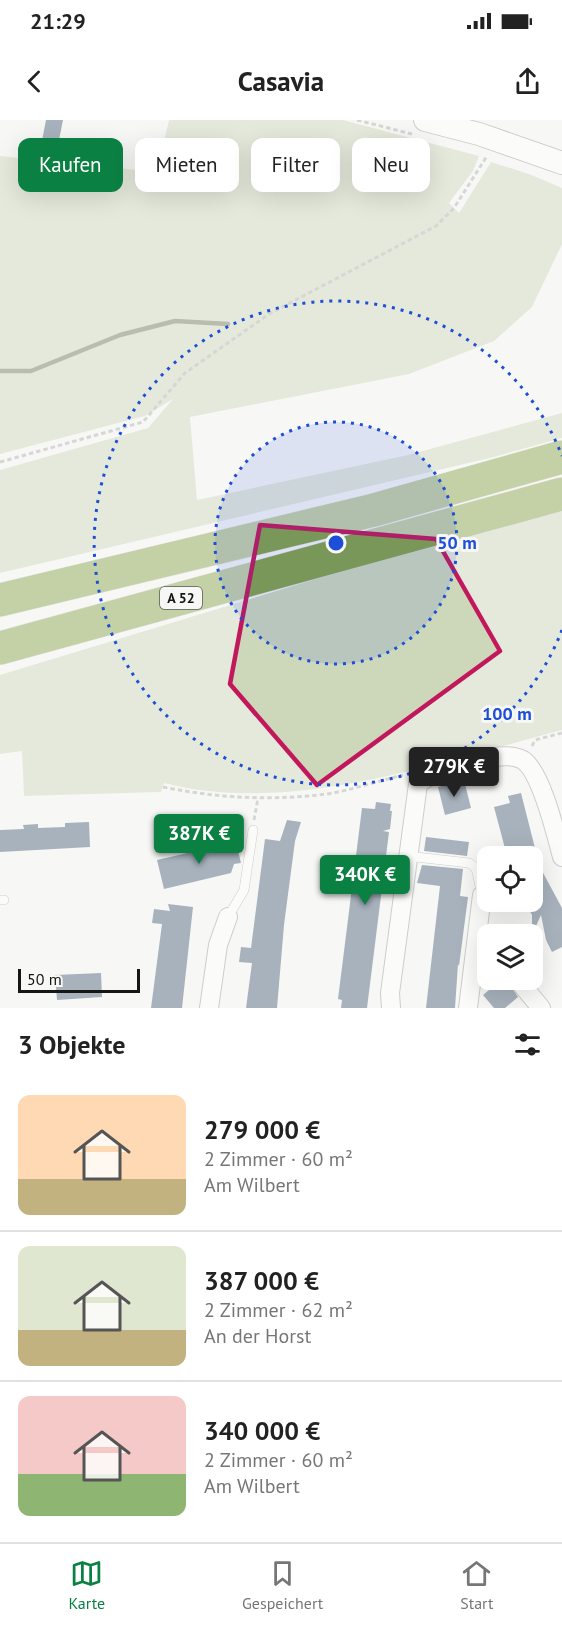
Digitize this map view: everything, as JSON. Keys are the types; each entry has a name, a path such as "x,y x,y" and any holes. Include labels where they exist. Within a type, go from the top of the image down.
{"highway":[{"path":"0,600 374,510 562,457"},
{"name":"A 52","path":"0,648 562,494"}],"street":[{"path":"425,120 495,139 562,163"},
{"path":"391,1008 390,993 406,856 418,784 428,776 493,758 509,756 523,760 541,787 562,857"},
{"path":"208,1008 218,945 228,917"},
{"path":"468,1008 477,965"},
{"path":"526,990 541,1008"}],"lane":[{"path":"228,917 244,890 253,830"},
{"path":"406,856 469,863 476,868 477,872"}],"path":[{"path":"0,462 143,422 185,373 269,314 436,226 454,208 480,171 495,139"},
{"path":"523,760 536,740 562,733"},
{"path":"163,787 208,796 258,798 328,794 410,774 428,776"},
{"path":"165,831 200,836 234,834 253,830 258,798"}],"highlighted area":[{"path":"260,525 436,539 500,651 317,785 230,684"}],"green space":[{"path":"169,120 343,120 411,138 352,138 352,192 430,192 430,143 479,156 473,171 449,203 459,213 491,162 562,188 562,244 532,307 494,341 409,374 190,417 197,500 408,455 562,413 562,438 494,457 0,573 0,470 148,428 173,399 145,416 0,454 0,156 18,158 18,192 123,192 123,169 135,170 135,192 239,192 239,138 165,138"},
{"path":"562,511 562,730 387,776 297,791 252,793 202,790 164,783 161,792 24,796 22,751 0,754 0,675 365,564"}],"building":[{"path":"46,120 63,120 59,138 43,138"},
{"path":"464,780 471,808 445,815 438,787"},
{"path":"521,793 534,846 504,846 494,807 510,803 508,796"},
{"path":"376,802 391,804 390,811 392,811 390,829 383,831 389,832 367,1008 341,1008 342,1000 338,999 362,808 375,809"},
{"path":"287,820 301,822 295,841 284,925 277,1008 246,1008 252,963 239,962 241,947 251,948 265,839 280,841"},
{"path":"89,822 90,847 0,852 0,830 24,829 23,825 38,824 38,828 65,827 65,823"},
{"path":"426,837 469,842 467,856 424,851"},
{"path":"236,842 241,863 234,864 231,873 164,889 157,860"},
{"path":"422,865 463,869 460,896 468,897 459,966 458,964 455,1008 426,1008 440,886 417,883"},
{"path":"543,873 562,908 562,947 552,952 546,940 541,915 537,924 532,924 530,912 543,912"},
{"path":"168,904 193,907 182,1008 151,1008 162,924 152,923 154,909 170,911"},
{"path":"101,973 102,997 57,1000 55,975"},
{"path":"489,990 513,990 518,997 505,1008 494,1008 483,995"}],"waterway":[{"path":"0,371 31,371 120,335 175,321 228,324"}]}
